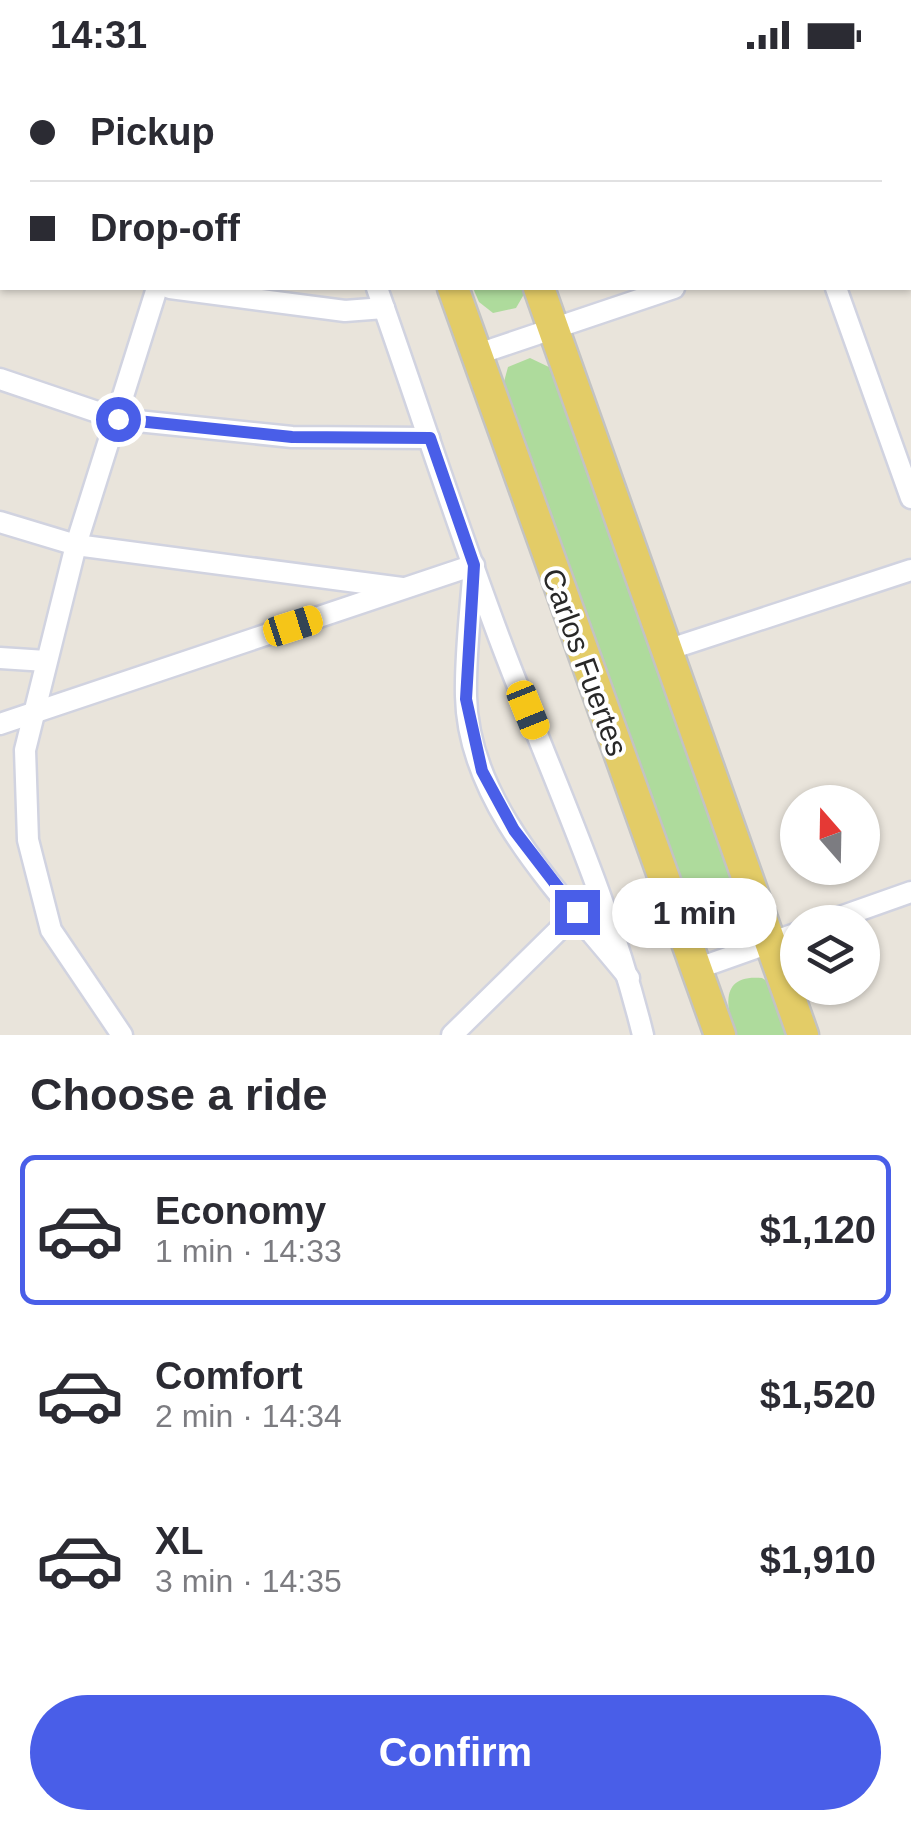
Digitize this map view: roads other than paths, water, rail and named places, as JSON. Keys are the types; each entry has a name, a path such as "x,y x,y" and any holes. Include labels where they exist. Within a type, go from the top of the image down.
{"main road":[{"name":"Carlos Fuertes","path":"453,290 720,1035"},
{"path":"540,290 667,650 780,927"},
{"path":"797,1005 803,1035"}],"street":[{"path":"122,1035 51,930 28,840 25,750 76,545 156,290"},
{"path":"186,290 345,310 384,308"},
{"path":"378,290 474,565 580,835 629,978 643,1035"},
{"path":"475,354 668,290"},
{"path":"837,290 911,498"},
{"path":"0,378 118,419 292,437 430,438"},
{"path":"0,522 76,545 405,588"},
{"path":"0,724 474,565"},
{"path":"474,565 466,699 482,771 514,830 629,978"},
{"path":"667,650 911,570"},
{"path":"0,658 46,661"},
{"path":"874,905 911,892"},
{"path":"452,1035 577,912"},
{"path":"696,969 780,938"}]}
